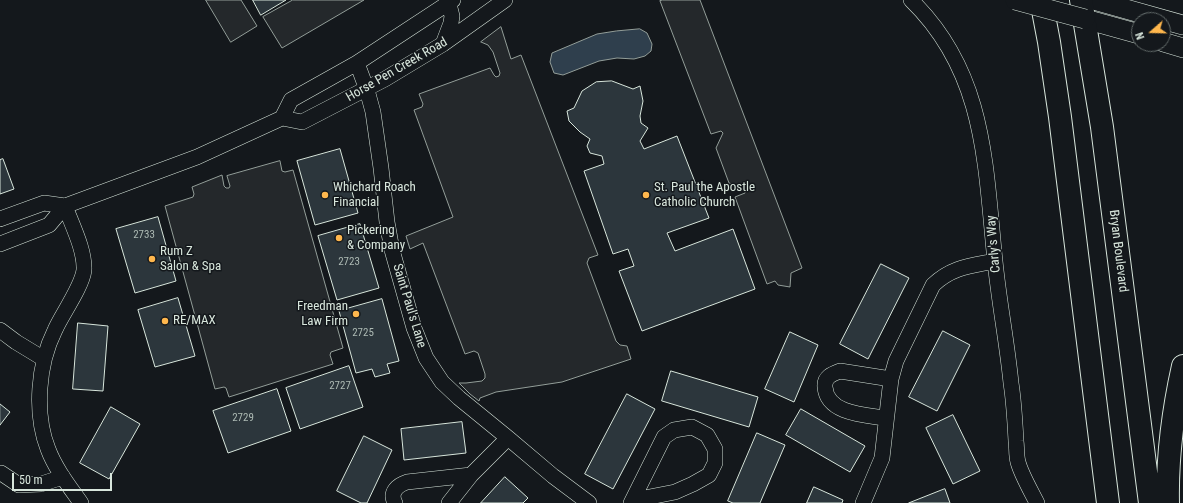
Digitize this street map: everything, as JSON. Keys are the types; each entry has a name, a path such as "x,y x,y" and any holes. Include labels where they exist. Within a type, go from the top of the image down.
{"highway":[{"path":"1041,0 1060,117 1108,503"},
{"name":"Bryan Boulevard","path":"1081,0 1102,127 1150,503"},
{"path":"1168,503 1169,454 1172,423 1183,366"}],"main road":[{"path":"1014,0 1131,32"},
{"path":"1094,0 1183,25"},
{"path":"1171,44 1183,48"}],"street":[{"path":"482,16 485,0"},
{"name":"Horse Pen Creek Road","path":"449,1 357,63 292,100 282,118 302,122 367,90 443,44 504,0"},
{"name":"Carly's Way","path":"911,0 924,12 946,43 960,69 971,95 978,122 990,202 995,261 1011,384 1018,462 1037,503"},
{"path":"443,44 452,16 449,1"},
{"name":"Saint Paul's Lane","path":"357,63 373,112 392,250 420,347 442,382 459,398 553,476 589,503"},
{"path":"0,219 44,203 65,206 197,156 282,118"},
{"path":"0,244 49,225 65,206"},
{"path":"65,206 80,248 84,262 84,272 55,330 44,359 40,379 41,420 47,448 63,477 81,503"},
{"path":"863,503 882,458 891,378 896,361 933,286 943,276 958,269 995,261"},
{"path":"0,330 16,342 44,359"},
{"path":"886,418 840,408 831,402 827,396 824,383 833,373 840,371 891,378"},
{"path":"692,427 707,435 715,449 715,464 709,475 674,492 632,502 664,437 674,430 692,427"},
{"path":"449,503 470,476 508,438"},
{"path":"1,474 19,485 41,484 63,477"},
{"path":"394,503 395,488 403,483 470,476"}],"shaded area":[{"path":"206,0 241,0 257,26 231,42"},
{"path":"293,0 364,0 282,48 263,17"},
{"path":"700,0 802,268 791,273 790,287 778,285 775,281 767,284 735,197 745,193 745,190 729,183 716,148 723,133 721,131 711,134 660,1"},
{"path":"501,27 511,59 521,55 598,255 589,258 587,263 616,341 620,345 627,346 631,359 562,382 496,392 480,398 479,401 459,383 482,381 485,378 478,353 474,351 465,354 423,243 410,249 406,236 453,217 414,110 422,107 423,104 419,94 490,68 496,77 499,76 500,73 493,52 488,45 481,42"},
{"path":"280,161 282,171 285,172 293,170 343,348 331,352 330,355 333,364 229,397 226,388 215,389 165,206 193,197 194,194 192,187 222,175 224,186 229,188 230,186 227,176"}],"water":[{"path":"640,29 647,33 652,44 651,51 645,56 634,59 617,58 599,61 563,75 554,73 550,62 552,53 597,34"}],"building":[{"path":"253,0 286,0 261,15"},
{"name":"St. Paul the Apostle Catholic Church","path":"612,81 633,89 640,86 643,101 640,116 641,123 648,128 640,141 644,149 677,136 709,218 667,233 675,251 733,229 755,289 642,331 619,271 634,266 628,249 613,254 584,171 604,164 602,156 590,153 587,146 590,139 569,121 567,111 574,108 582,91 596,82"},
{"path":"340,149 358,213 315,225 297,161"},
{"path":"3,159 14,189 0,194 0,160"},
{"path":"158,217 176,281 135,293 116,229"},
{"path":"360,224 379,288 337,300 318,236"},
{"path":"881,264 909,278 868,359 840,344"},
{"path":"178,298 195,356 155,367 138,310"},
{"path":"382,299 399,361 387,364 390,373 375,377 372,369 356,373 339,311"},
{"path":"78,323 108,326 103,391 73,389"},
{"path":"943,331 970,345 937,411 909,397"},
{"path":"790,332 818,345 794,402 765,389"},
{"path":"349,366 363,407 300,429 286,388"},
{"path":"671,371 758,397 749,427 662,401"},
{"path":"277,389 291,431 228,453 213,411"},
{"path":"627,394 655,409 613,489 585,474"},
{"path":"0,404 10,412 0,425"},
{"path":"111,407 140,424 109,479 80,463"},
{"path":"801,409 865,446 850,472 786,435"},
{"path":"953,415 980,471 953,484 926,428"},
{"path":"462,422 466,453 404,460 401,429"},
{"path":"757,433 785,445 760,503 733,503 728,501"},
{"path":"364,436 392,450 367,503 361,503 337,491"},
{"path":"505,477 528,498 523,503 481,503"},
{"path":"814,487 843,500 842,503 807,503"},
{"path":"945,489 950,503 909,503"}],"place":[{"name":"Whichard Roach Financial","path":"325,195"},
{"name":"St. Paul the Apostle Catholic Church","path":"646,195"},
{"name":"Pickering & Company","path":"339,238"},
{"name":"Rum Z Salon & Spa","path":"152,259"},
{"name":"Freedman Law Firm","path":"356,314"},
{"name":"RE/MAX","path":"165,321"}]}
